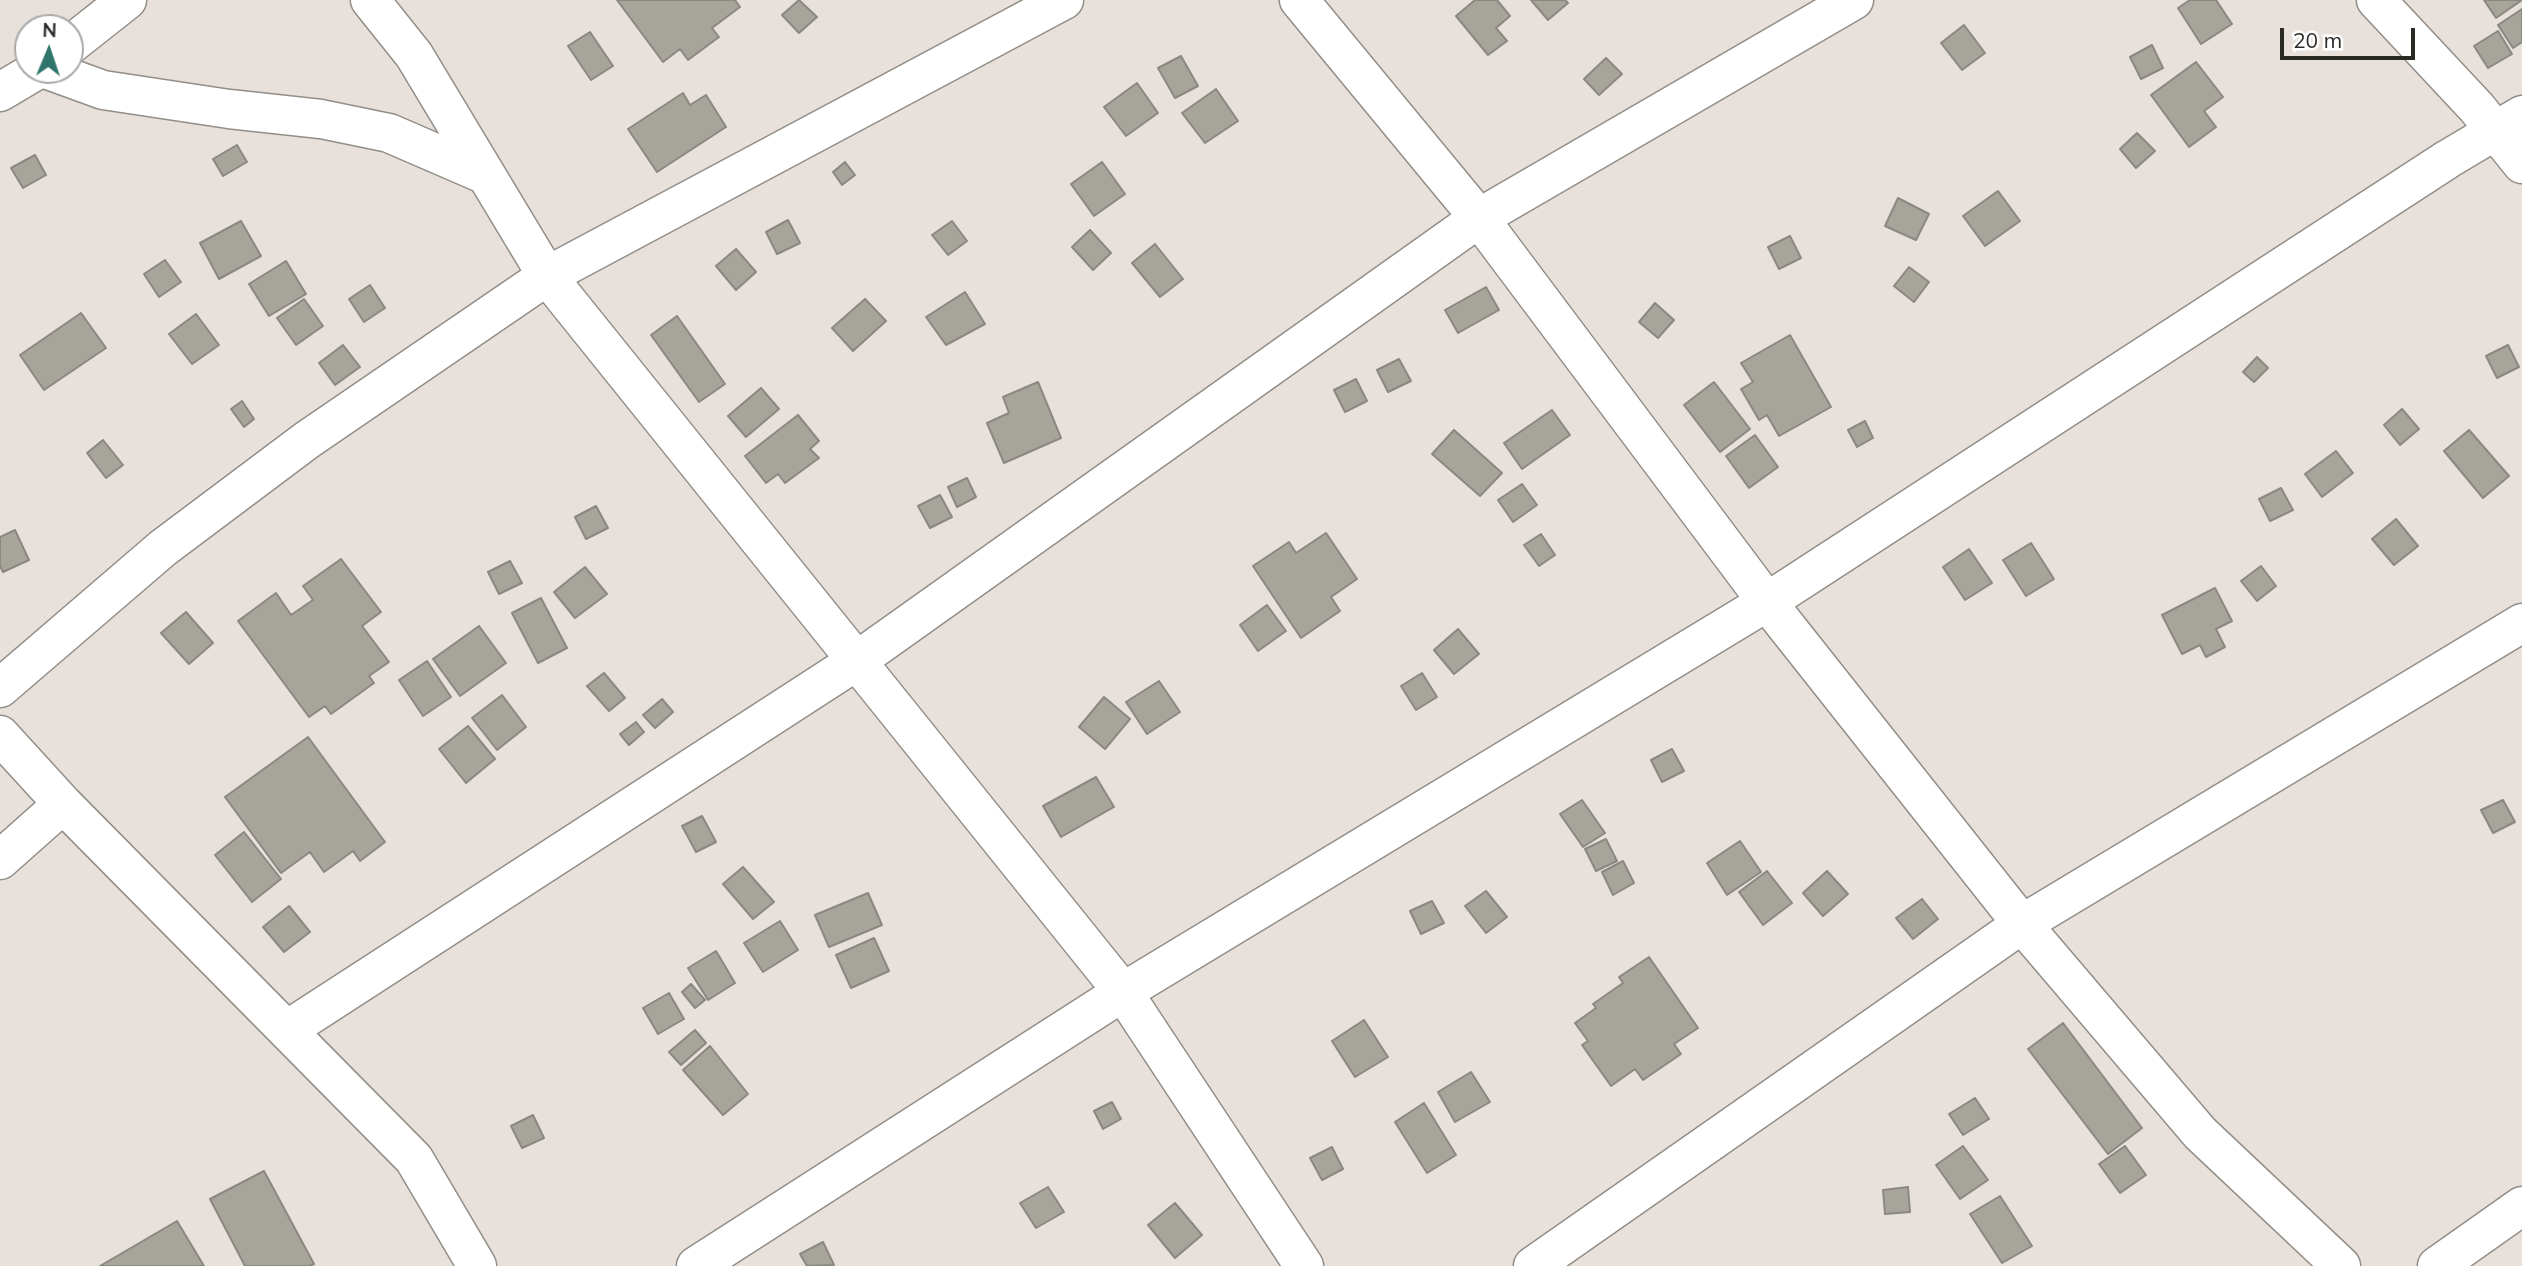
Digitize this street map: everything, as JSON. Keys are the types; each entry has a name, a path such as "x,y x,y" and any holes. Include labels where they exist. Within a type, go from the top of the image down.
{"street":[{"path":"84,35 127,0"},
{"path":"370,0 414,55 547,276 1123,992 1304,1266"},
{"path":"0,688 174,540 307,440 547,276 1064,0"},
{"path":"1299,0 1479,218 1767,602 2022,924 2200,1133 2341,1266"},
{"path":"2376,0 2477,108 2522,164"},
{"path":"287,1030 855,662 1479,218 1842,3"},
{"path":"84,83 103,90 229,109 321,119 389,133 486,175"},
{"path":"696,1266 1123,992 1767,602 2448,159 2522,115"},
{"path":"1533,1266 2022,924 2522,623"},
{"path":"0,735 64,804 414,1158 477,1266"},
{"path":"0,860 64,804"},
{"path":"2437,1266 2522,1206"}],"building":[{"path":"617,0 735,0 740,7 712,28 719,37 688,60 680,49 663,62"},
{"path":"799,0 817,17 799,33 782,15"},
{"path":"1475,0 1497,0 1510,16 1496,28 1507,41 1488,55 1456,16"},
{"path":"1531,0 1565,0 1568,3 1548,20"},
{"path":"2190,0 2216,0 2232,24 2201,44 2178,8"},
{"path":"2484,0 2522,0 2496,18"},
{"path":"2522,9 2522,42 2513,48 2498,25"},
{"path":"1964,25 1985,53 1962,70 1941,43"},
{"path":"2498,31 2512,54 2488,68 2474,46"},
{"path":"590,32 613,66 591,80 568,46"},
{"path":"2152,45 2163,68 2141,79 2130,57"},
{"path":"1181,56 1198,86 1175,98 1158,68"},
{"path":"1606,58 1622,74 1599,95 1584,79"},
{"path":"2196,62 2223,97 2204,111 2216,127 2189,147 2151,95"},
{"path":"1137,83 1158,113 1126,136 1104,107"},
{"path":"1216,89 1238,121 1205,143 1182,113"},
{"path":"683,93 690,105 706,95 726,127 657,172 628,129"},
{"path":"2137,133 2155,151 2136,168 2120,149"},
{"path":"237,145 247,162 223,176 213,159"},
{"path":"35,155 46,175 23,188 11,168"},
{"path":"845,162 855,175 842,185 833,172"},
{"path":"1102,162 1125,194 1094,216 1071,184"},
{"path":"1998,191 2020,221 1985,246 1963,216"},
{"path":"1898,198 1929,214 1916,240 1885,226"},
{"path":"788,220 800,243 777,254 766,232"},
{"path":"241,221 261,256 219,279 200,243"},
{"path":"952,221 967,241 948,255 932,235"},
{"path":"1090,230 1111,253 1093,270 1072,247"},
{"path":"1790,236 1801,258 1779,269 1768,247"},
{"path":"1155,244 1183,279 1160,297 1132,263"},
{"path":"736,249 756,272 736,290 716,266"},
{"path":"165,260 181,282 159,297 144,274"},
{"path":"286,261 306,294 269,316 249,284"},
{"path":"1909,267 1929,282 1914,302 1894,286"},
{"path":"370,285 385,308 364,322 349,299"},
{"path":"1486,287 1499,310 1458,333 1445,310"},
{"path":"965,292 985,324 946,345 926,317"},
{"path":"304,299 323,326 296,345 277,318"},
{"path":"865,299 886,321 853,351 832,328"},
{"path":"1655,303 1674,320 1658,338 1639,322"},
{"path":"81,313 106,348 44,390 20,355"},
{"path":"196,314 219,345 192,364 169,334"},
{"path":"677,316 725,384 699,402 651,335"},
{"path":"1790,335 1831,407 1779,436 1767,415 1759,420 1741,389 1753,382 1741,363"},
{"path":"343,345 360,367 335,385 319,363"},
{"path":"2508,345 2519,367 2497,378 2486,356"},
{"path":"2257,357 2268,368 2254,382 2243,372"},
{"path":"1399,359 1411,381 1388,392 1377,370"},
{"path":"1356,379 1367,401 1345,412 1334,390"},
{"path":"1038,382 1061,438 1004,463 987,423 1009,413 1003,397"},
{"path":"1714,382 1750,429 1720,452 1684,405"},
{"path":"761,388 779,409 746,437 728,416"},
{"path":"242,401 254,419 244,427 231,409"},
{"path":"2402,409 2419,429 2400,445 2384,425"},
{"path":"1552,410 1570,435 1522,469 1504,443"},
{"path":"798,415 819,441 810,449 819,458 785,483 778,474 766,483 745,456"},
{"path":"1865,421 1873,438 1857,447 1848,430"},
{"path":"1454,430 1502,473 1480,496 1432,454"},
{"path":"2469,430 2509,476 2483,498 2444,451"},
{"path":"1755,435 1778,467 1749,488 1726,456"},
{"path":"103,440 123,465 106,478 87,453"},
{"path":"2336,451 2353,473 2322,497 2305,474"},
{"path":"967,478 976,497 957,507 948,487"},
{"path":"1522,484 1537,505 1513,522 1498,500"},
{"path":"2281,488 2293,510 2270,521 2259,499"},
{"path":"940,495 952,517 930,528 918,506"},
{"path":"596,506 608,528 586,539 575,517"},
{"path":"2396,519 2418,546 2394,565 2372,539"},
{"path":"15,530 29,560 3,572 0,566 0,537"},
{"path":"1326,533 1357,579 1331,597 1340,611 1301,638 1253,566 1289,542 1296,553"},
{"path":"1541,534 1555,555 1539,566 1524,545"},
{"path":"2031,543 2054,579 2026,596 2003,560"},
{"path":"1969,549 1992,583 1965,600 1943,567"},
{"path":"341,559 381,612 362,626 389,662 369,676 374,683 331,714 325,706 309,717 238,621 276,593 291,615 313,600 303,586"},
{"path":"510,561 522,583 499,594 488,572"},
{"path":"2261,566 2276,586 2257,601 2241,581"},
{"path":"585,567 607,594 575,618 554,592"},
{"path":"2215,588 2232,621 2216,629 2225,647 2206,657 2200,645 2182,654 2162,615"},
{"path":"541,598 567,648 538,663 512,613"},
{"path":"1267,605 1286,631 1258,651 1240,625"},
{"path":"186,612 213,643 189,664 161,633"},
{"path":"479,626 506,663 460,696 433,659"},
{"path":"1458,629 1479,654 1454,674 1434,650"},
{"path":"427,661 451,697 423,716 399,680"},
{"path":"604,673 625,698 609,711 587,686"},
{"path":"1422,673 1437,697 1416,710 1401,686"},
{"path":"1159,681 1180,712 1147,734 1126,702"},
{"path":"502,695 526,727 497,750 472,718"},
{"path":"1104,697 1130,719 1105,749 1079,727"},
{"path":"662,699 673,712 655,728 643,715"},
{"path":"636,722 644,732 629,745 620,734"},
{"path":"468,726 495,759 466,783 439,749"},
{"path":"308,737 385,842 360,861 353,851 324,872 310,852 281,873 225,797"},
{"path":"1672,749 1684,771 1662,782 1651,760"},
{"path":"1096,777 1114,807 1061,837 1043,806"},
{"path":"1582,800 1605,833 1583,847 1560,814"},
{"path":"2503,800 2515,822 2493,833 2481,810"},
{"path":"702,816 716,842 696,852 682,826"},
{"path":"244,832 281,879 252,902 215,855"},
{"path":"1606,839 1617,861 1596,871 1585,849"},
{"path":"1740,841 1761,872 1727,895 1707,863"},
{"path":"1623,861 1634,883 1613,895 1602,872"},
{"path":"743,867 774,902 753,919 723,884"},
{"path":"1767,871 1792,903 1763,925 1739,892"},
{"path":"1827,871 1848,894 1823,916 1803,893"},
{"path":"1486,891 1507,917 1486,933 1465,906"},
{"path":"868,893 882,925 829,947 815,915"},
{"path":"1922,899 1938,919 1913,939 1896,918"},
{"path":"1432,901 1444,923 1421,934 1410,911"},
{"path":"289,906 310,932 284,952 263,927"},
{"path":"780,921 798,950 763,972 744,943"},
{"path":"874,938 889,971 851,988 836,955"},
{"path":"716,951 735,983 708,1000 688,968"},
{"path":"1649,957 1698,1028 1674,1044 1681,1054 1643,1080 1635,1069 1611,1086 1582,1045 1588,1041 1575,1023 1596,1008 1593,1004 1623,983 1619,977"},
{"path":"691,984 705,1000 695,1008 682,992"},
{"path":"669,993 684,1019 658,1034 643,1008"},
{"path":"1364,1020 1388,1057 1355,1077 1332,1041"},
{"path":"2063,1023 2142,1128 2108,1154 2028,1049"},
{"path":"695,1030 706,1043 681,1065 669,1052"},
{"path":"710,1046 748,1094 723,1115 683,1070"},
{"path":"1471,1072 1490,1102 1455,1122 1438,1092"},
{"path":"1975,1098 1989,1119 1963,1135 1949,1114"},
{"path":"1112,1102 1121,1119 1103,1129 1094,1111"},
{"path":"1424,1103 1456,1155 1427,1173 1395,1122"},
{"path":"533,1115 544,1138 522,1148 511,1126"},
{"path":"1963,1146 1988,1180 1960,1199 1936,1165"},
{"path":"2125,1146 2146,1175 2120,1193 2099,1164"},
{"path":"1332,1147 1343,1169 1322,1180 1310,1158"},
{"path":"264,1171 314,1264 245,1266 210,1199"},
{"path":"1048,1187 1064,1212 1036,1228 1020,1203"},
{"path":"1908,1187 1910,1212 1885,1214 1883,1190"},
{"path":"2000,1196 2032,1246 2002,1263 1970,1214"},
{"path":"1175,1203 1202,1235 1175,1258 1148,1225"},
{"path":"177,1221 204,1266 100,1266"},
{"path":"823,1242 834,1265 807,1266 800,1254"}]}
